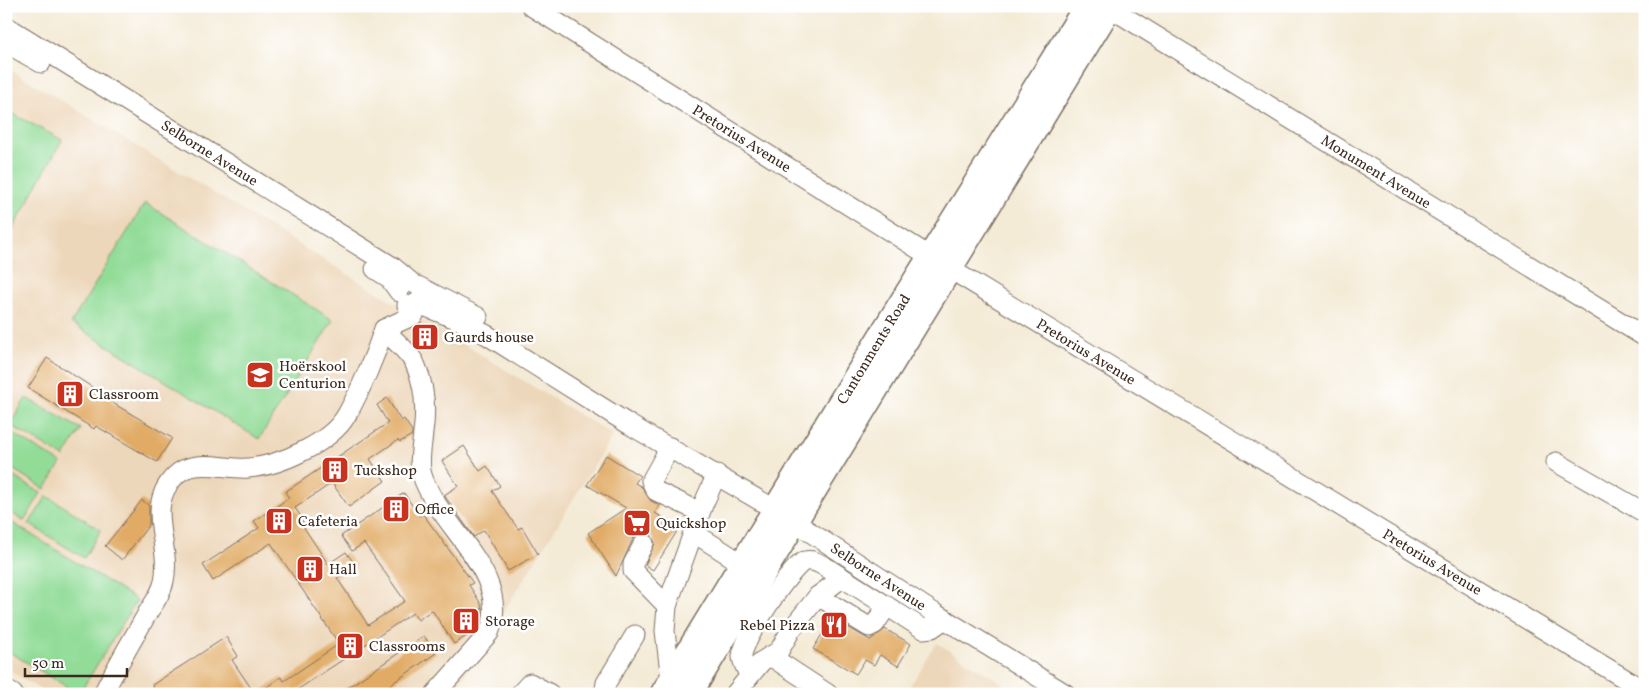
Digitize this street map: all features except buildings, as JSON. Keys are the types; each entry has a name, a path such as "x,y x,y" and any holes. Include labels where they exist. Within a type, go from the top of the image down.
{"main road":[{"name":"Cantonments Road","path":"681,691 785,516 940,263 1103,6"},
{"name":"Cantonments Road","path":"681,691 743,564 785,516"}],"street":[{"name":"Pretorius Avenue","path":"530,6 940,263 1642,689"},
{"name":"Monument Avenue","path":"1103,6 1645,337"},
{"name":"Selborne Avenue","path":"6,26 46,59 209,159 390,278 411,294 486,335 653,432 691,459"},
{"name":"Selborne Avenue","path":"6,43 46,59"},
{"path":"102,694 163,587 166,565 160,531 159,504 162,493 170,482 177,474 189,468 203,466 248,468 287,460 321,440 345,417 384,329 414,314 411,294"},
{"path":"384,329 416,365 423,394 425,418 422,475 435,498 473,554 488,585 495,606 494,621 489,633 435,694"},
{"name":"Selborne Avenue","path":"653,432 670,447 785,516 1066,694"},
{"path":"670,447 651,481 652,486 656,491 700,512"},
{"path":"1556,462 1645,513"},
{"path":"681,691 665,631 667,606 700,512 717,474"},
{"path":"694,533 743,564"},
{"path":"644,542 633,564 633,571 667,606"},
{"path":"748,675 742,657 746,644 780,590 801,563 812,560 923,629 932,628 945,619"},
{"path":"735,694 748,675 762,660 779,651 791,630 818,596 842,578"},
{"path":"818,596 869,626 875,624 887,606"},
{"path":"604,694 606,683 635,635"},
{"path":"770,656 828,694"},
{"path":"520,694 530,683 550,694"},
{"path":"6,690 13,694"}],"shaded area":[{"name":"Hoërskool Centurion","path":"6,67 613,435 453,694 47,694 6,668"},
{"path":"937,643 1020,694 905,694"}],"green space":[{"path":"6,110 62,140 12,230 6,227"},
{"path":"145,203 333,320 259,439 71,323"},
{"path":"26,398 81,429 64,457 10,425"},
{"path":"7,430 61,463 45,489 6,465"},
{"path":"6,472 41,493 24,521 6,510"},
{"path":"47,496 101,530 84,558 29,524"},
{"path":"6,519 137,600 79,694 6,650"}],"place":[{"name":"Gaurds house","path":"425,337"},
{"name":"Hoërskool Centurion","path":"260,375"},
{"name":"Classroom","path":"70,394"},
{"name":"Tuckshop","path":"335,470"},
{"name":"Office","path":"396,509"},
{"name":"Cafeteria","path":"279,521"},
{"name":"Quickshop","path":"637,523"},
{"name":"Hall","path":"310,569"},
{"name":"Storage","path":"466,621"},
{"name":"Rebel Pizza","path":"834,625"},
{"name":"Classrooms","path":"350,646"}]}
